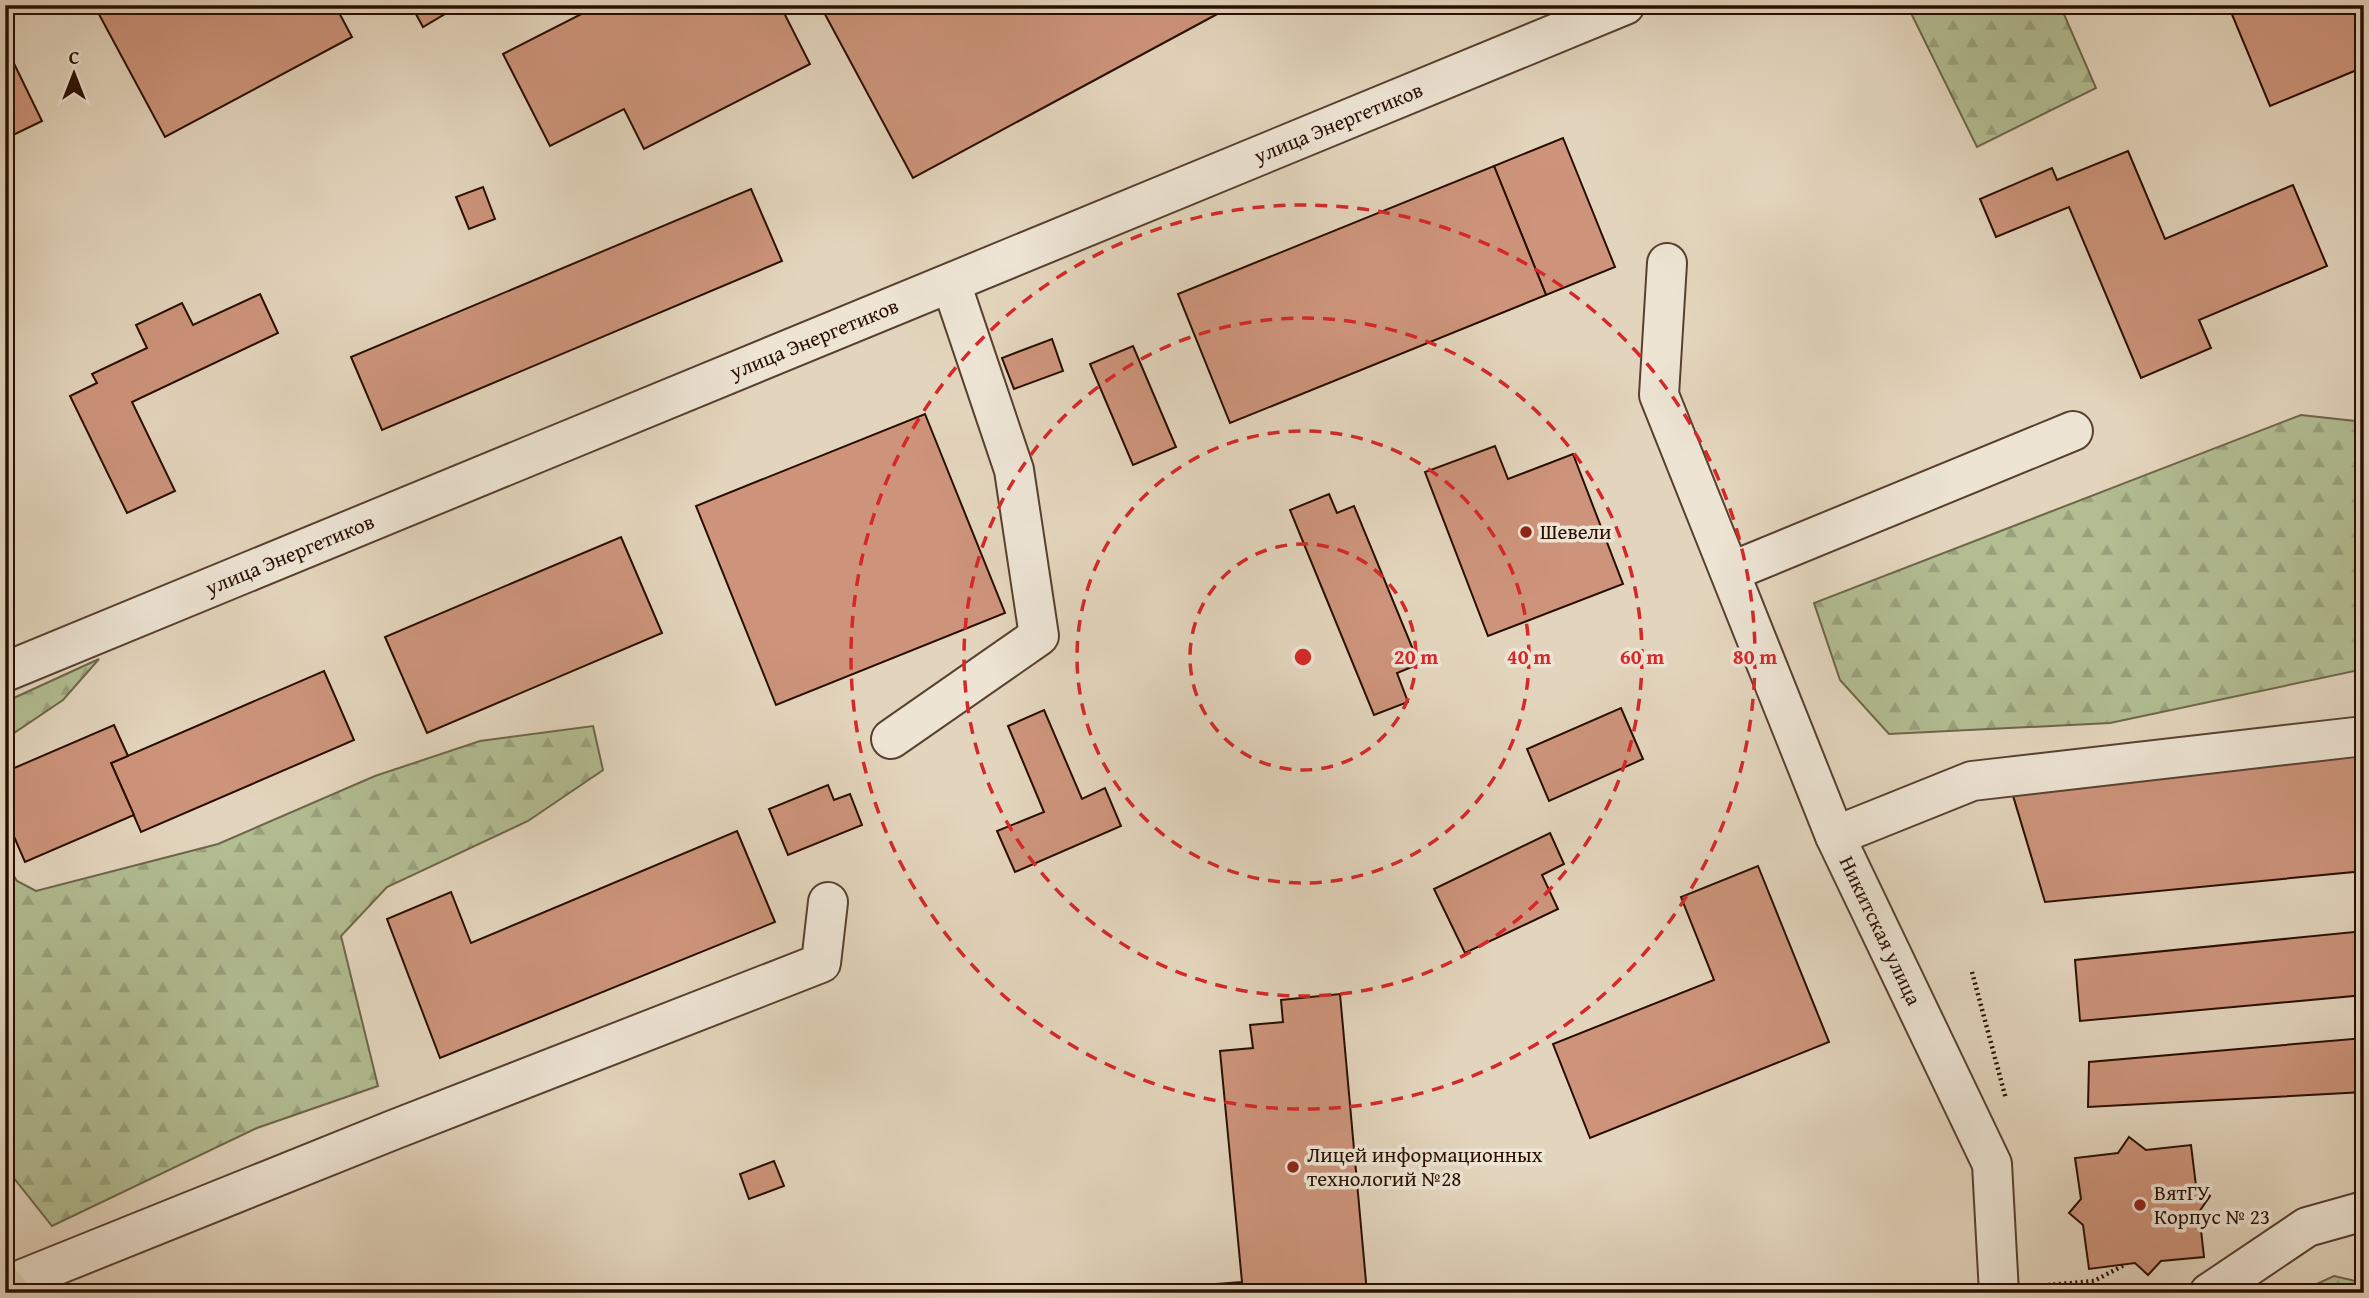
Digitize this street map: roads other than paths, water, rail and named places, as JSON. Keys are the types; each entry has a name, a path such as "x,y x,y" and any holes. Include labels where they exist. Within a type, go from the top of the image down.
{"main road":[{"path":"5,1286 11,1293"}],"street":[{"name":"улица Энергетиков","path":"5,672 1625,5"},
{"name":"Никитская улица","path":"1667,263 1659,395 1835,836 1992,1164 2016,1290"},
{"path":"891,739 1040,636 1014,470 951,283"},
{"path":"1730,572 2073,431"},
{"path":"1835,836 1972,781 2364,736"},
{"path":"5,1286 393,1130 821,964 828,902"},
{"path":"2209,1293 2307,1227 2364,1211"}],"place":[{"name":"Шевели","path":"1526,532"},
{"name":"Лицей информационных технологий №28","path":"1293,1167"},
{"name":"ВятГУ Корпус № 23","path":"2140,1205"}]}
